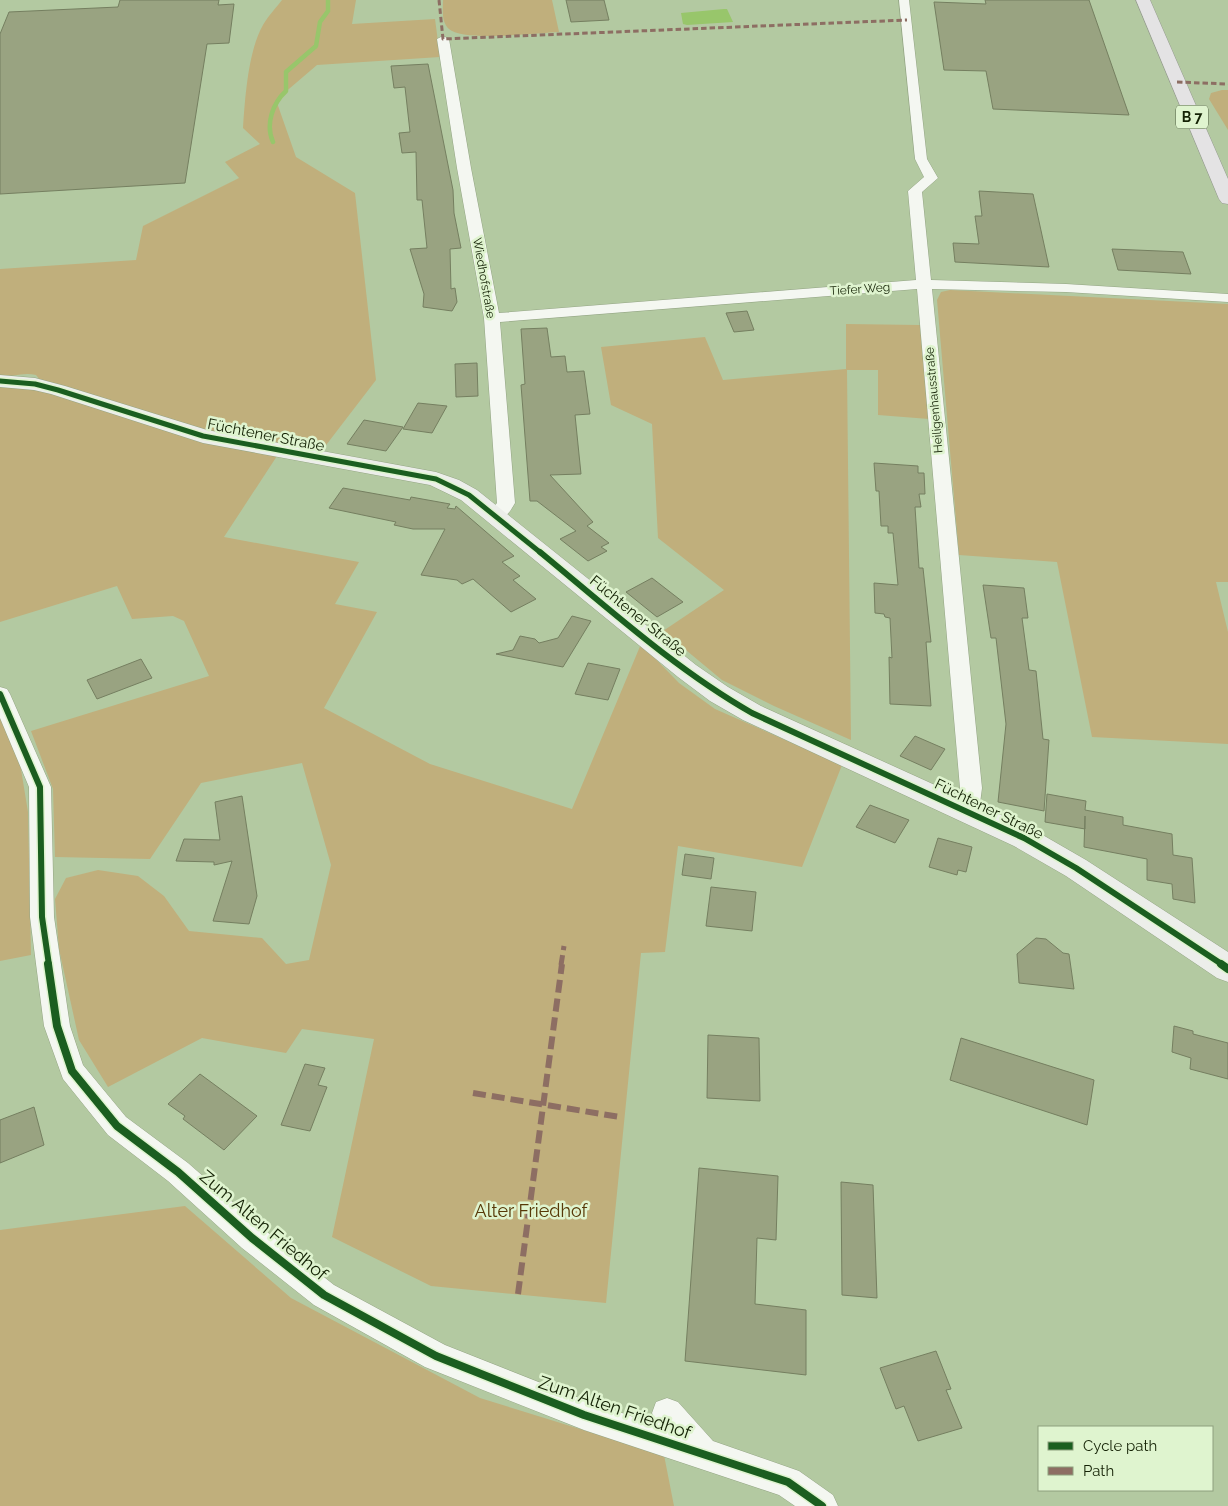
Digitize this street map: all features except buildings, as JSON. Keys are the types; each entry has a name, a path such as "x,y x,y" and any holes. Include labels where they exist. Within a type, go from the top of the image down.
{"main road":[{"name":"B 7","path":"1143,0 1176,82 1228,199"}],"street":[{"name":"Heiligenhausstraße","path":"904,0 921,159 931,178 915,191 971,788 968,811"},
{"name":"Wiedhofstraße","path":"443,39 464,168 492,318 506,503 495,516"},
{"name":"Tiefer Weg","path":"492,318 923,284 1066,288 1228,298"},
{"name":"Füchtener Straße","path":"0,381 35,384 58,390 212,438 436,479 452,485 469,495 687,672 719,694 752,713 804,738 1024,838 1076,868 1228,969"},
{"name":"Zum Alten Friedhof","path":"0,694 40,786 42,917 57,1026 72,1071 117,1126 178,1172 252,1238 324,1295 436,1356 584,1415 788,1482 822,1506"},
{"path":"666,1413 703,1453"}],"green space":[{"path":"282,0 356,0 352,24 435,19 440,57 317,65 276,100 296,157 355,193 376,380 320,453 185,426 40,380 36,375 0,377 0,269 136,260 143,226 239,178 225,162 260,144 243,128 248,75 258,36 265,22"},
{"path":"443,0 552,0 559,32 484,36 457,33 446,26 443,15"},
{"path":"1228,90 1228,130 1209,99 1211,93"},
{"path":"950,290 1228,304 1228,582 1216,582 1228,632 1228,744 1092,737 1057,562 959,555 937,300 941,292"},
{"path":"846,324 920,325 929,419 878,415 878,370 847,370 851,740 774,706 722,680 663,631 724,590 658,538 652,424 611,405 601,347 705,337 723,380 846,369"},
{"name":"Alter Friedhof","path":"0,387 54,393 277,456 224,537 359,562 335,604 377,612 324,708 430,764 572,809 641,644 679,683 715,709 842,765 802,867 678,846 665,952 641,953 606,1303 431,1286 332,1237 374,1039 302,1029 286,1053 202,1038 108,1087 79,1040 59,949 55,899 66,878 98,870 138,876 164,896 189,931 262,938 286,964 309,960 331,865 302,763 201,783 150,859 55,857 53,789 31,731 209,676 184,621 173,616 132,619 117,586 0,622"},
{"path":"0,715 18,751 28,812 31,955 0,961"},
{"path":"185,1206 291,1298 480,1398 664,1455 674,1506 0,1506 0,1230"}],"shaded area":[{"path":"727,9 733,22 683,24 681,13"}],"waterway":[{"path":"273,142 270,121 277,102 286,91 286,72 316,46 320,22 328,11 328,0"}],"marked path":[{"path":"439,0 443,39 907,20"},
{"path":"1177,82 1228,84"},
{"path":"518,1294 564,946"},
{"path":"473,1093 620,1117"}],"cycle path":[{"path":"0,381 35,384 58,390 203,436 436,479 451,485 469,495 687,671 719,694 752,713 1024,838 1076,868 1228,969"},
{"path":"0,694 40,787 42,917 57,1026 72,1071 117,1126 178,1172 252,1238 324,1295 436,1356 584,1415 788,1482 822,1506"}]}
